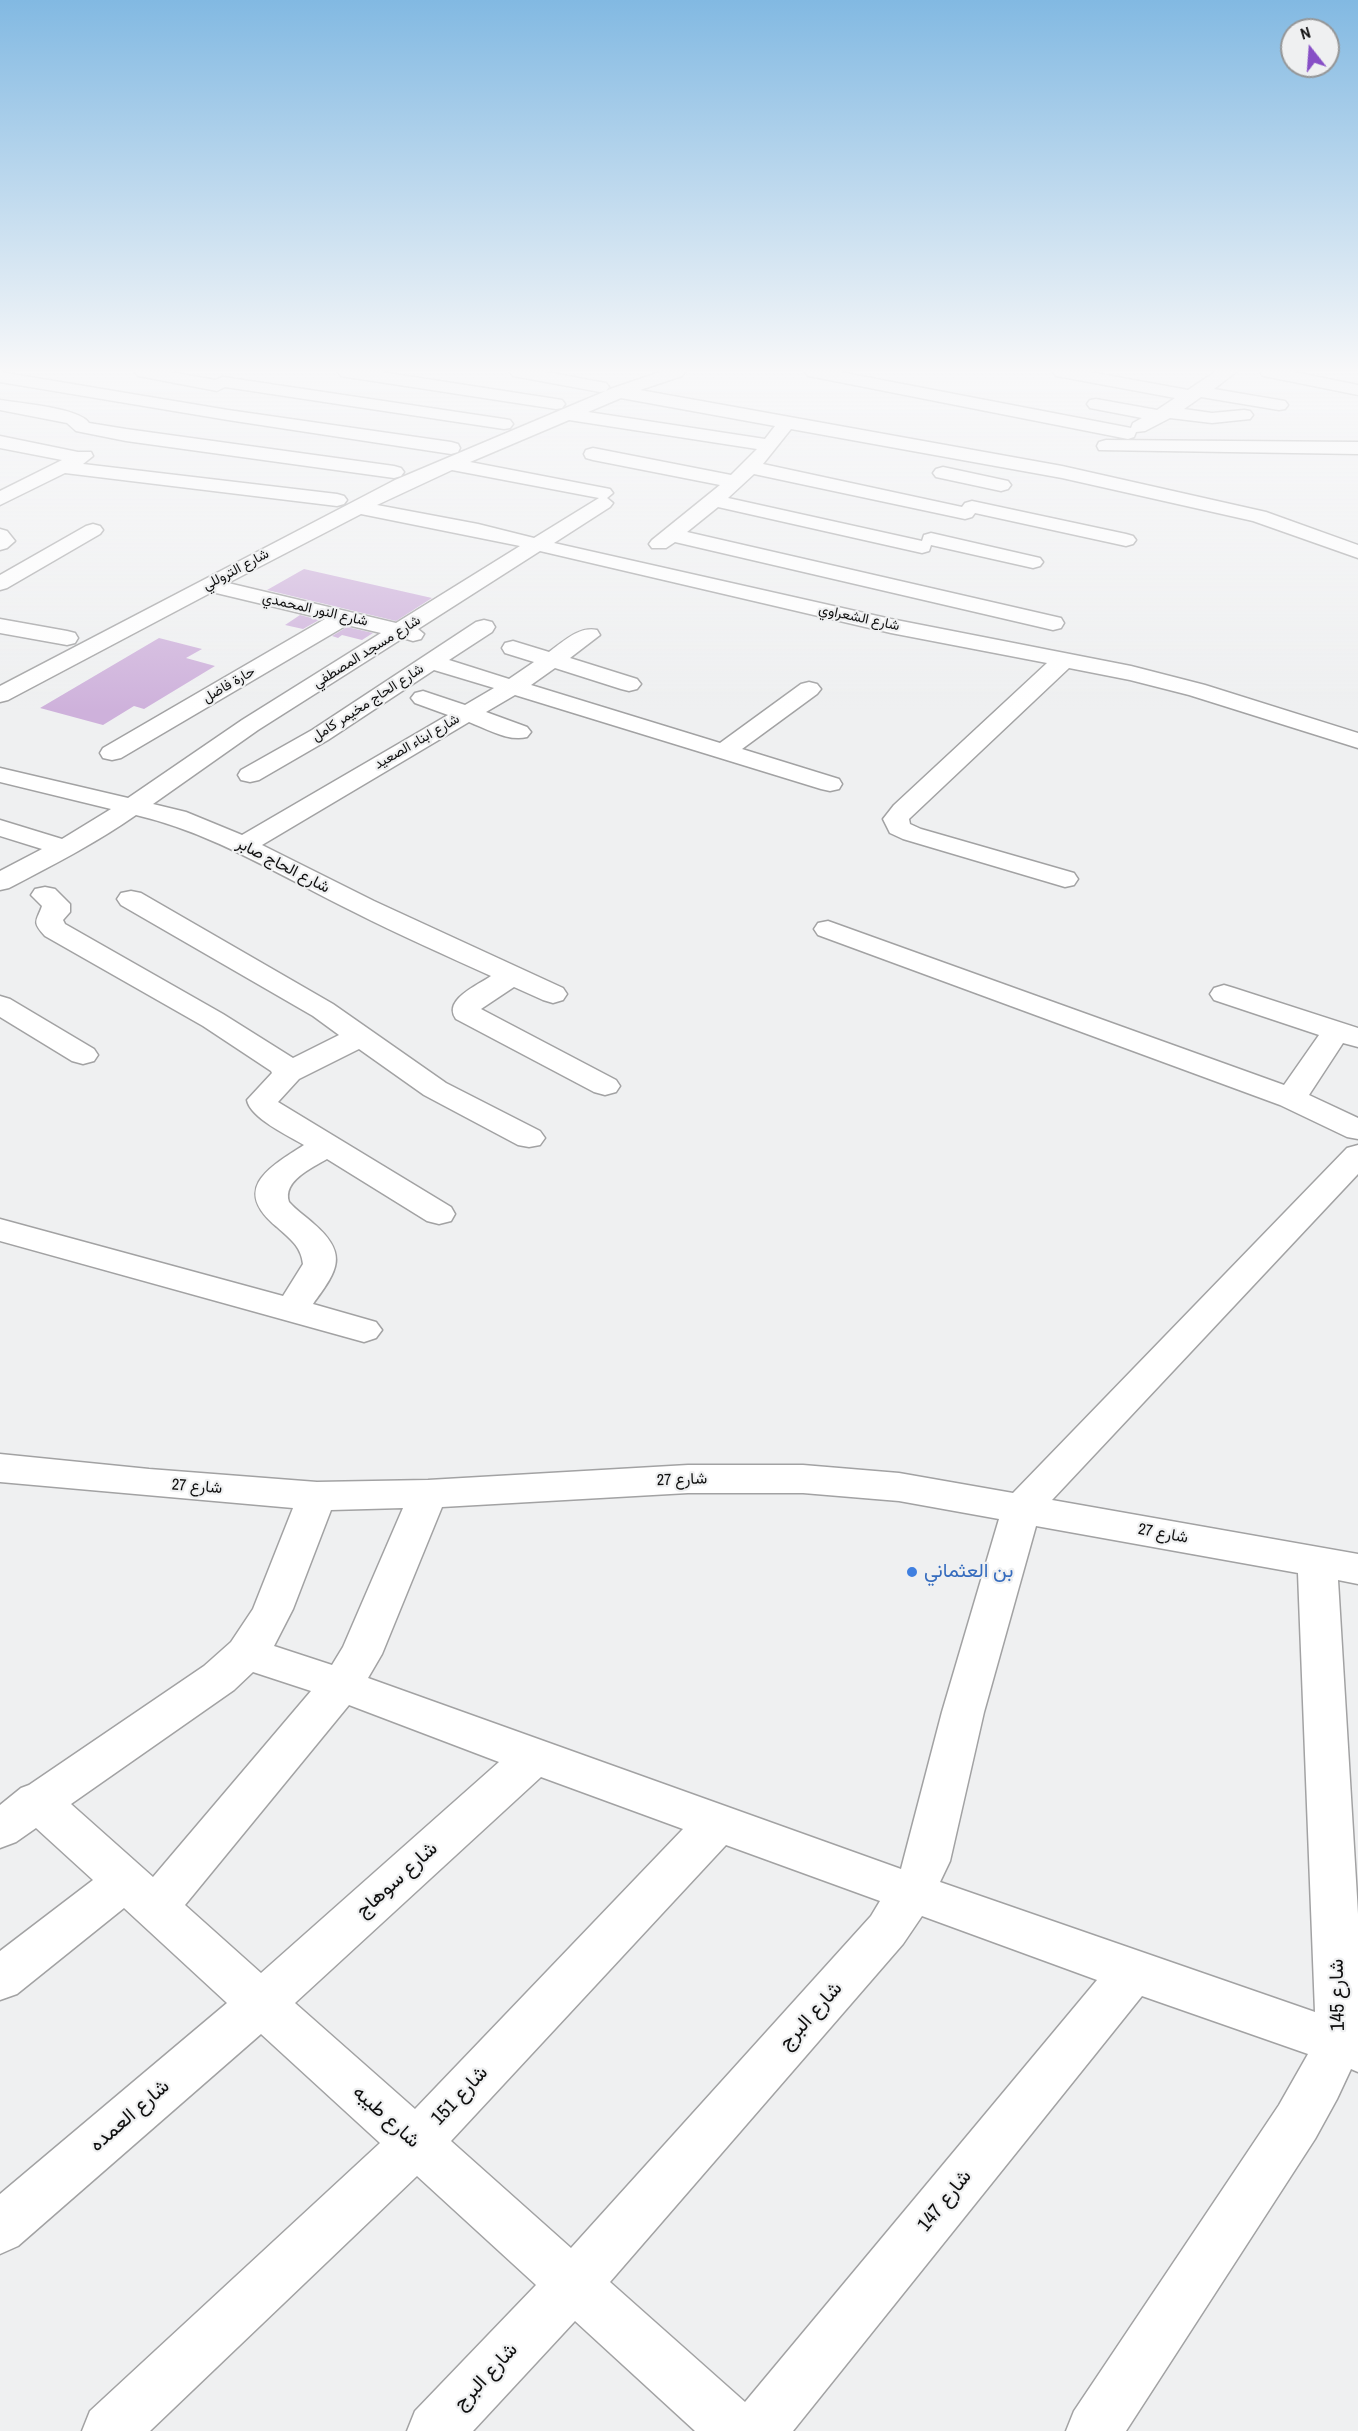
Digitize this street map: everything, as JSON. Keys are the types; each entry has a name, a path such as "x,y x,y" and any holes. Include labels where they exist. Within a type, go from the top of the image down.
{"street":[{"path":"5,493 22,485"},
{"name":"شارع الشعراوي","path":"196,485 347,503 539,544 628,567 891,626 1164,681 1358,741"},
{"name":"شارع التروللي","path":"0,695 208,585 374,485"},
{"name":"شارع التروللي","path":"1,673 68,638 386,485"},
{"name":"شارع مسجد المصطفي","path":"0,882 65,848 135,806 250,725 539,544 603,498 558,485"},
{"path":"628,567 672,535 727,485"},
{"path":"847,485 1126,540"},
{"path":"921,548 1000,485"},
{"path":"1115,485 1197,501 1259,516 1358,552"},
{"path":"5,493 47,496"},
{"path":"712,500 921,548 1033,562"},
{"path":"0,584 93,530"},
{"path":"0,535 5,541 0,544"},
{"path":"672,535 1053,623"},
{"name":"شارع النور المحمدي","path":"208,585 458,645"},
{"name":"حارة فاضل","path":"112,753 345,617"},
{"path":"0,626 68,638"},
{"name":"شارع الحاج مخيمر كامل","path":"250,775 308,742 484,627"},
{"name":"شارع ابناء الصعيد","path":"243,845 511,688 588,635"},
{"path":"513,648 629,684"},
{"path":"1063,661 896,819 899,828 912,834 1065,879"},
{"path":"431,662 830,784"},
{"path":"723,752 809,689"},
{"path":"423,698 519,732"},
{"path":"250,725 308,742"},
{"name":"شارع الحاج صابر","path":"5,781 135,806 177,817 243,845 364,907 553,994"},
{"path":"0,828 65,848"},
{"path":"45,895 56,904 56,912 49,918 55,930 213,1020 282,1065 287,1073"},
{"path":"131,899 323,1010 435,1089 529,1138"},
{"path":"828,929 1291,1098 1358,1130"},
{"path":"511,976 470,1004 466,1008 466,1014 605,1086"},
{"path":"1224,994 1347,1034 1291,1098"},
{"path":"0,1005 83,1055"},
{"path":"359,1037 287,1073 264,1095 262,1105 439,1214"},
{"path":"291,1311 320,1265 319,1252 312,1239 273,1207 269,1196 274,1184 285,1173 326,1145"},
{"path":"1021,1509 1358,1155"},
{"path":"0,1230 364,1330"},
{"name":"شارع 27","path":"0,1468 149,1483 317,1496 428,1494 688,1479 803,1479 899,1487 1337,1565"},
{"path":"0,1979 140,1894 341,1685 361,1654 428,1494"},
{"path":"0,1829 219,1678 246,1653 262,1631 273,1609 317,1496"},
{"name":"شارع البرج","path":"435,2431 573,2285 887,1930 912,1893 927,1861 963,1712 1021,1509"},
{"name":"شارع 145","path":"1094,2431 1297,2122 1320,2083 1348,2045 1339,1993 1337,1565"},
{"path":"246,1653 341,1685 534,1757 1133,1972 1348,2045"},
{"name":"شارع سوهاج","path":"261,2004 534,1757"},
{"name":"شارع طيبه","path":"38,1801 736,2431"},
{"name":"شارع 151","path":"110,2431 416,2143 718,1823"},
{"name":"شارع 147","path":"758,2431 1133,1972"},
{"name":"شارع العمده","path":"0,2228 261,2004"}],"building":[{"path":"304,569 432,598 396,621 267,590"},
{"path":"300,615 319,620 303,629 285,625"},
{"path":"347,627 373,633 362,640 342,635 338,638 332,636"},
{"path":"159,638 202,649 186,658 215,666 144,709 134,706 103,725 40,708"}],"place":[{"name":"بن العثماني","path":"912,1572"}]}
